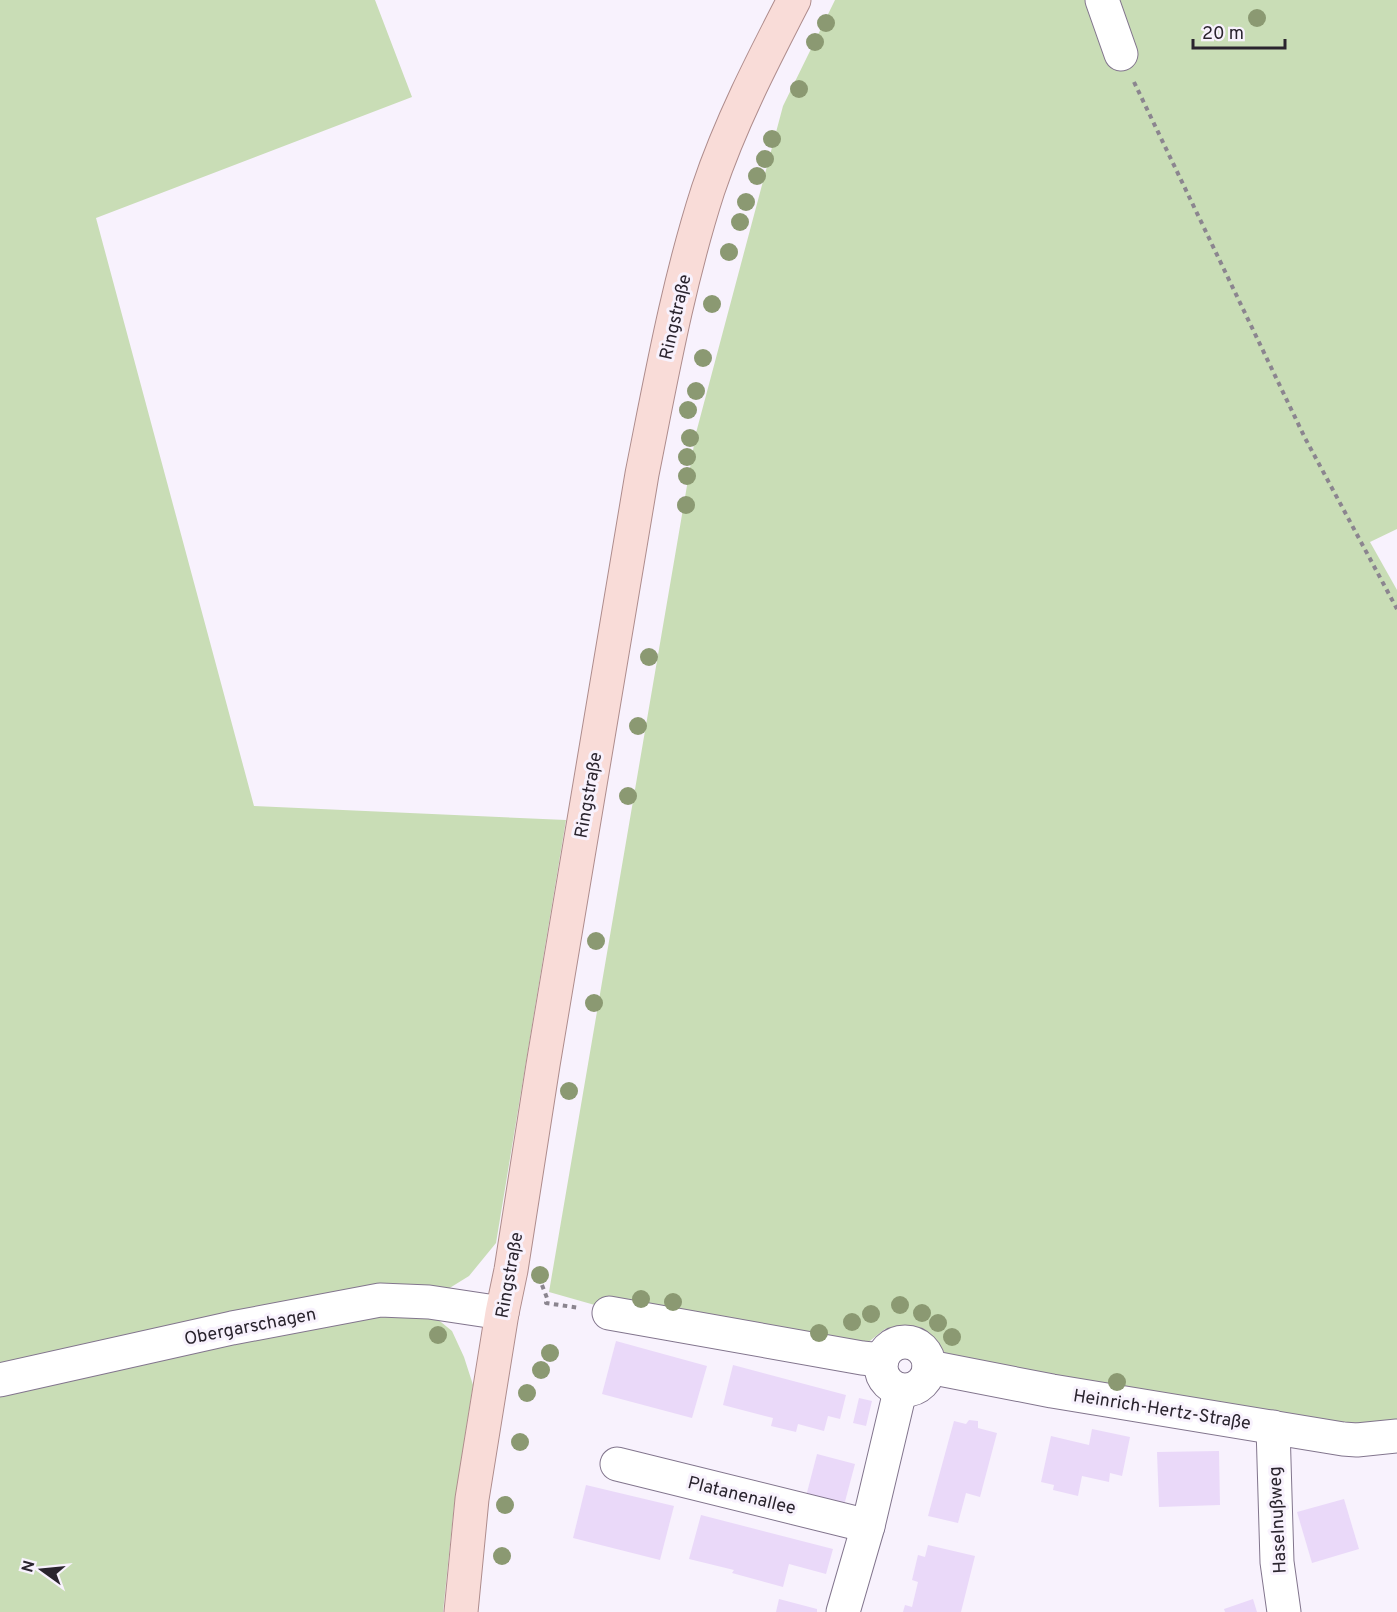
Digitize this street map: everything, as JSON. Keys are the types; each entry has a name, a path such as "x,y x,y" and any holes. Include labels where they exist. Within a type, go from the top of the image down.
{"main road":[{"name":"Ringstraße","path":"461,1612 472,1498 511,1270 544,1053 642,474 671,328 700,219 722,152 763,59 794,0"}],"street":[{"path":"1102,0 1121,54"},
{"name":"Obergarschagen","path":"0,1380 232,1328 380,1300 429,1302 502,1313"},
{"path":"609,1313 882,1360"},
{"path":"903,1342 911,1342 923,1351 928,1359 929,1367 926,1378 920,1385 907,1391 900,1391 887,1383 882,1373 882,1360 888,1348 903,1342"},
{"name":"Heinrich-Hertz-Straße","path":"929,1367 1052,1391 1342,1439 1358,1440 1397,1436"},
{"path":"843,1612 868,1526 900,1391"},
{"name":"Haselnußweg","path":"1273,1427 1277,1562 1284,1612"},
{"name":"Platanenallee","path":"617,1464 868,1526"}],"path":[{"path":"1121,54 1305,438 1397,609"},
{"path":"511,1270 538,1278 547,1298 546,1303 609,1313"}],"green space":[{"path":"0,0 375,0 412,97 96,218 254,806 566,820 496,1243 469,1276 448,1289 0,1371"},
{"path":"835,0 1397,0 1397,529 1370,542 1397,590 1397,1429 1353,1433 948,1357 932,1336 908,1325 885,1329 866,1344 644,1319 549,1292 696,433 783,106"},
{"path":"378,1310 436,1318 452,1331 473,1385 454,1506 443,1612 0,1612 0,1386"}],"building":[{"path":"616,1341 707,1366 692,1418 602,1394"},
{"path":"733,1365 846,1395 840,1419 828,1416 824,1431 798,1424 796,1432 771,1426 773,1418 723,1405"},
{"path":"859,1398 872,1401 866,1426 853,1423"},
{"path":"969,1420 978,1421 978,1428 997,1433 980,1497 966,1493 958,1523 928,1516 954,1421 966,1424"},
{"path":"1092,1429 1130,1437 1122,1476 1110,1473 1109,1482 1082,1476 1078,1496 1053,1490 1054,1485 1041,1482 1051,1436 1089,1445"},
{"path":"1219,1451 1220,1505 1159,1507 1157,1452"},
{"path":"817,1454 855,1464 842,1513 804,1504"},
{"path":"586,1485 674,1506 660,1560 573,1538"},
{"path":"1344,1499 1359,1549 1312,1563 1297,1512"},
{"path":"701,1515 833,1549 826,1574 789,1564 783,1587 732,1573 734,1570 689,1559"},
{"path":"928,1545 975,1556 961,1612 903,1612 905,1605 912,1607 918,1582 912,1580 918,1555 925,1557"},
{"path":"779,1599 817,1609 817,1612 776,1612"},
{"path":"1253,1599 1257,1612 1225,1612 1224,1609"}]}
